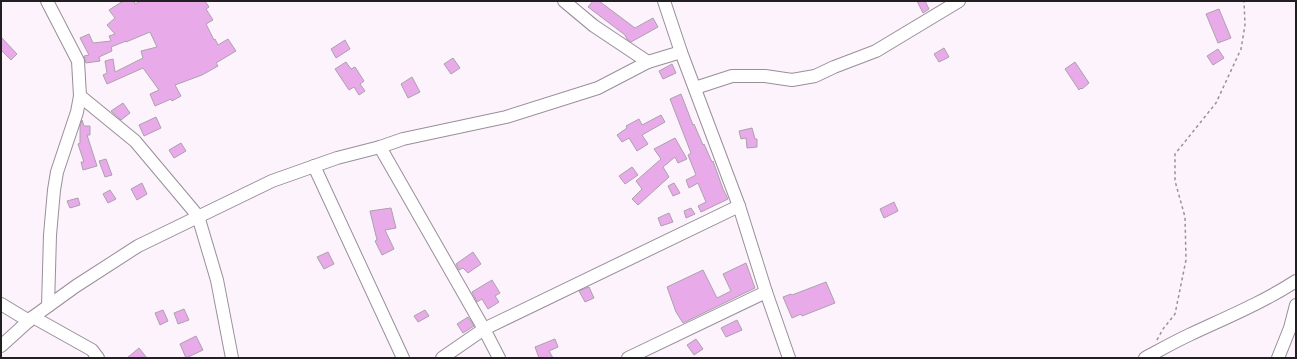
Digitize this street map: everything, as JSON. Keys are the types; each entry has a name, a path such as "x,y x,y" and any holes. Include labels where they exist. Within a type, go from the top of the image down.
{"street":[{"path":"47,1 78,61 80,96 77,112 58,172 54,190 50,235 48,306"},
{"path":"564,1 594,26 648,62"},
{"path":"664,1 681,52 739,206 766,292 789,358"},
{"path":"695,88 732,76 765,76 792,80 815,76 876,51 958,1"},
{"path":"1,346 48,306 138,246 272,181 337,158 380,147 404,138 506,117 598,88 648,62 681,52"},
{"path":"80,96 135,141 198,216 217,280 232,358"},
{"path":"380,147 499,358"},
{"path":"314,166 403,358"},
{"path":"442,358 484,329 739,206"},
{"path":"1147,357 1187,336 1236,315 1281,291 1296,281"},
{"path":"628,358 766,292"},
{"path":"1,304 92,350 98,358"},
{"path":"1278,358 1290,328 1296,305"}],"path":[{"path":"1147,357 1163,329 1175,314 1186,260 1185,217 1175,181 1175,154 1216,103 1241,49 1245,25 1244,1"}],"building":[{"path":"124,1 134,1 135,4 141,1 205,1 209,7 206,9 213,20 206,24 214,40 215,39 218,45 228,39 236,51 216,63 218,66 202,75 175,85 181,96 172,101 171,99 155,106 150,94 159,90 143,68 107,84 103,75 107,73 105,61 113,59 115,72 143,58 141,51 157,47 150,32 111,47 112,51 99,57 100,61 86,63 84,56 89,55 80,38 89,34 93,43 111,41 109,36 115,34 107,25 115,18 109,10"},
{"path":"593,1 599,1 635,28 653,18 658,27 631,42 625,35 588,7"},
{"path":"917,1 925,1 929,9 923,13"},
{"path":"1219,9 1231,38 1218,43 1206,14"},
{"path":"1,37 17,54 11,60 1,50"},
{"path":"345,40 350,49 336,58 331,49"},
{"path":"944,48 949,57 939,62 934,54"},
{"path":"1218,49 1224,58 1213,65 1207,56"},
{"path":"453,58 460,68 451,74 444,64"},
{"path":"346,62 351,69 355,67 364,81 360,84 365,91 359,95 354,87 349,90 335,69"},
{"path":"1075,62 1089,83 1079,90 1065,69"},
{"path":"672,64 676,73 663,79 659,71"},
{"path":"412,77 420,92 408,98 401,84"},
{"path":"681,94 693,125 694,124 712,162 713,161 728,199 701,212 698,206 706,202 698,183 689,188 686,180 696,175 688,155 691,153 670,99"},
{"path":"123,103 130,113 121,120 111,111"},
{"path":"661,115 665,122 642,135 648,144 637,151 629,138 622,142 617,135 627,128 626,126 639,119 642,125"},
{"path":"156,117 161,128 144,136 139,125"},
{"path":"82,120 84,126 90,126 90,135 87,135 97,166 83,170 81,162 84,162 78,144 80,143 80,126"},
{"path":"752,128 755,139 757,139 757,147 747,148 746,138 741,139 739,131"},
{"path":"675,138 687,159 678,163 675,157 663,167 669,177 638,205 632,199 642,189 636,181 661,159 654,149"},
{"path":"181,143 186,151 174,158 169,150"},
{"path":"106,159 112,175 105,177 99,161"},
{"path":"632,167 638,175 625,184 619,176"},
{"path":"142,183 147,194 137,200 131,189"},
{"path":"674,183 680,193 673,196 668,186"},
{"path":"110,190 116,199 108,203 103,194"},
{"path":"78,198 80,205 70,208 67,201"},
{"path":"894,202 898,211 884,218 880,209"},
{"path":"391,208 396,228 385,230 394,249 382,255 375,241 377,240 370,211"},
{"path":"691,208 695,214 686,218 684,211"},
{"path":"669,213 673,222 661,226 658,218"},
{"path":"328,252 334,264 324,269 317,257"},
{"path":"473,252 481,264 468,273 463,268 459,270 456,264"},
{"path":"746,263 755,288 683,323 676,312 667,287 703,270 717,298 731,291 723,274"},
{"path":"492,280 500,293 495,296 499,302 488,309 482,299 477,302 472,292"},
{"path":"826,282 835,303 802,316 801,314 792,318 783,297"},
{"path":"589,287 594,298 585,302 579,291"},
{"path":"184,309 189,320 178,324 174,313"},
{"path":"163,310 168,321 160,325 155,313"},
{"path":"425,310 429,316 418,322 414,316"},
{"path":"468,317 474,326 463,333 457,324"},
{"path":"737,320 742,330 726,337 721,328"},
{"path":"196,336 203,350 186,358 180,344"},
{"path":"555,339 558,347 549,351 553,358 539,358 535,347"},
{"path":"696,339 703,349 694,355 687,345"},
{"path":"139,348 147,358 127,358"}]}
